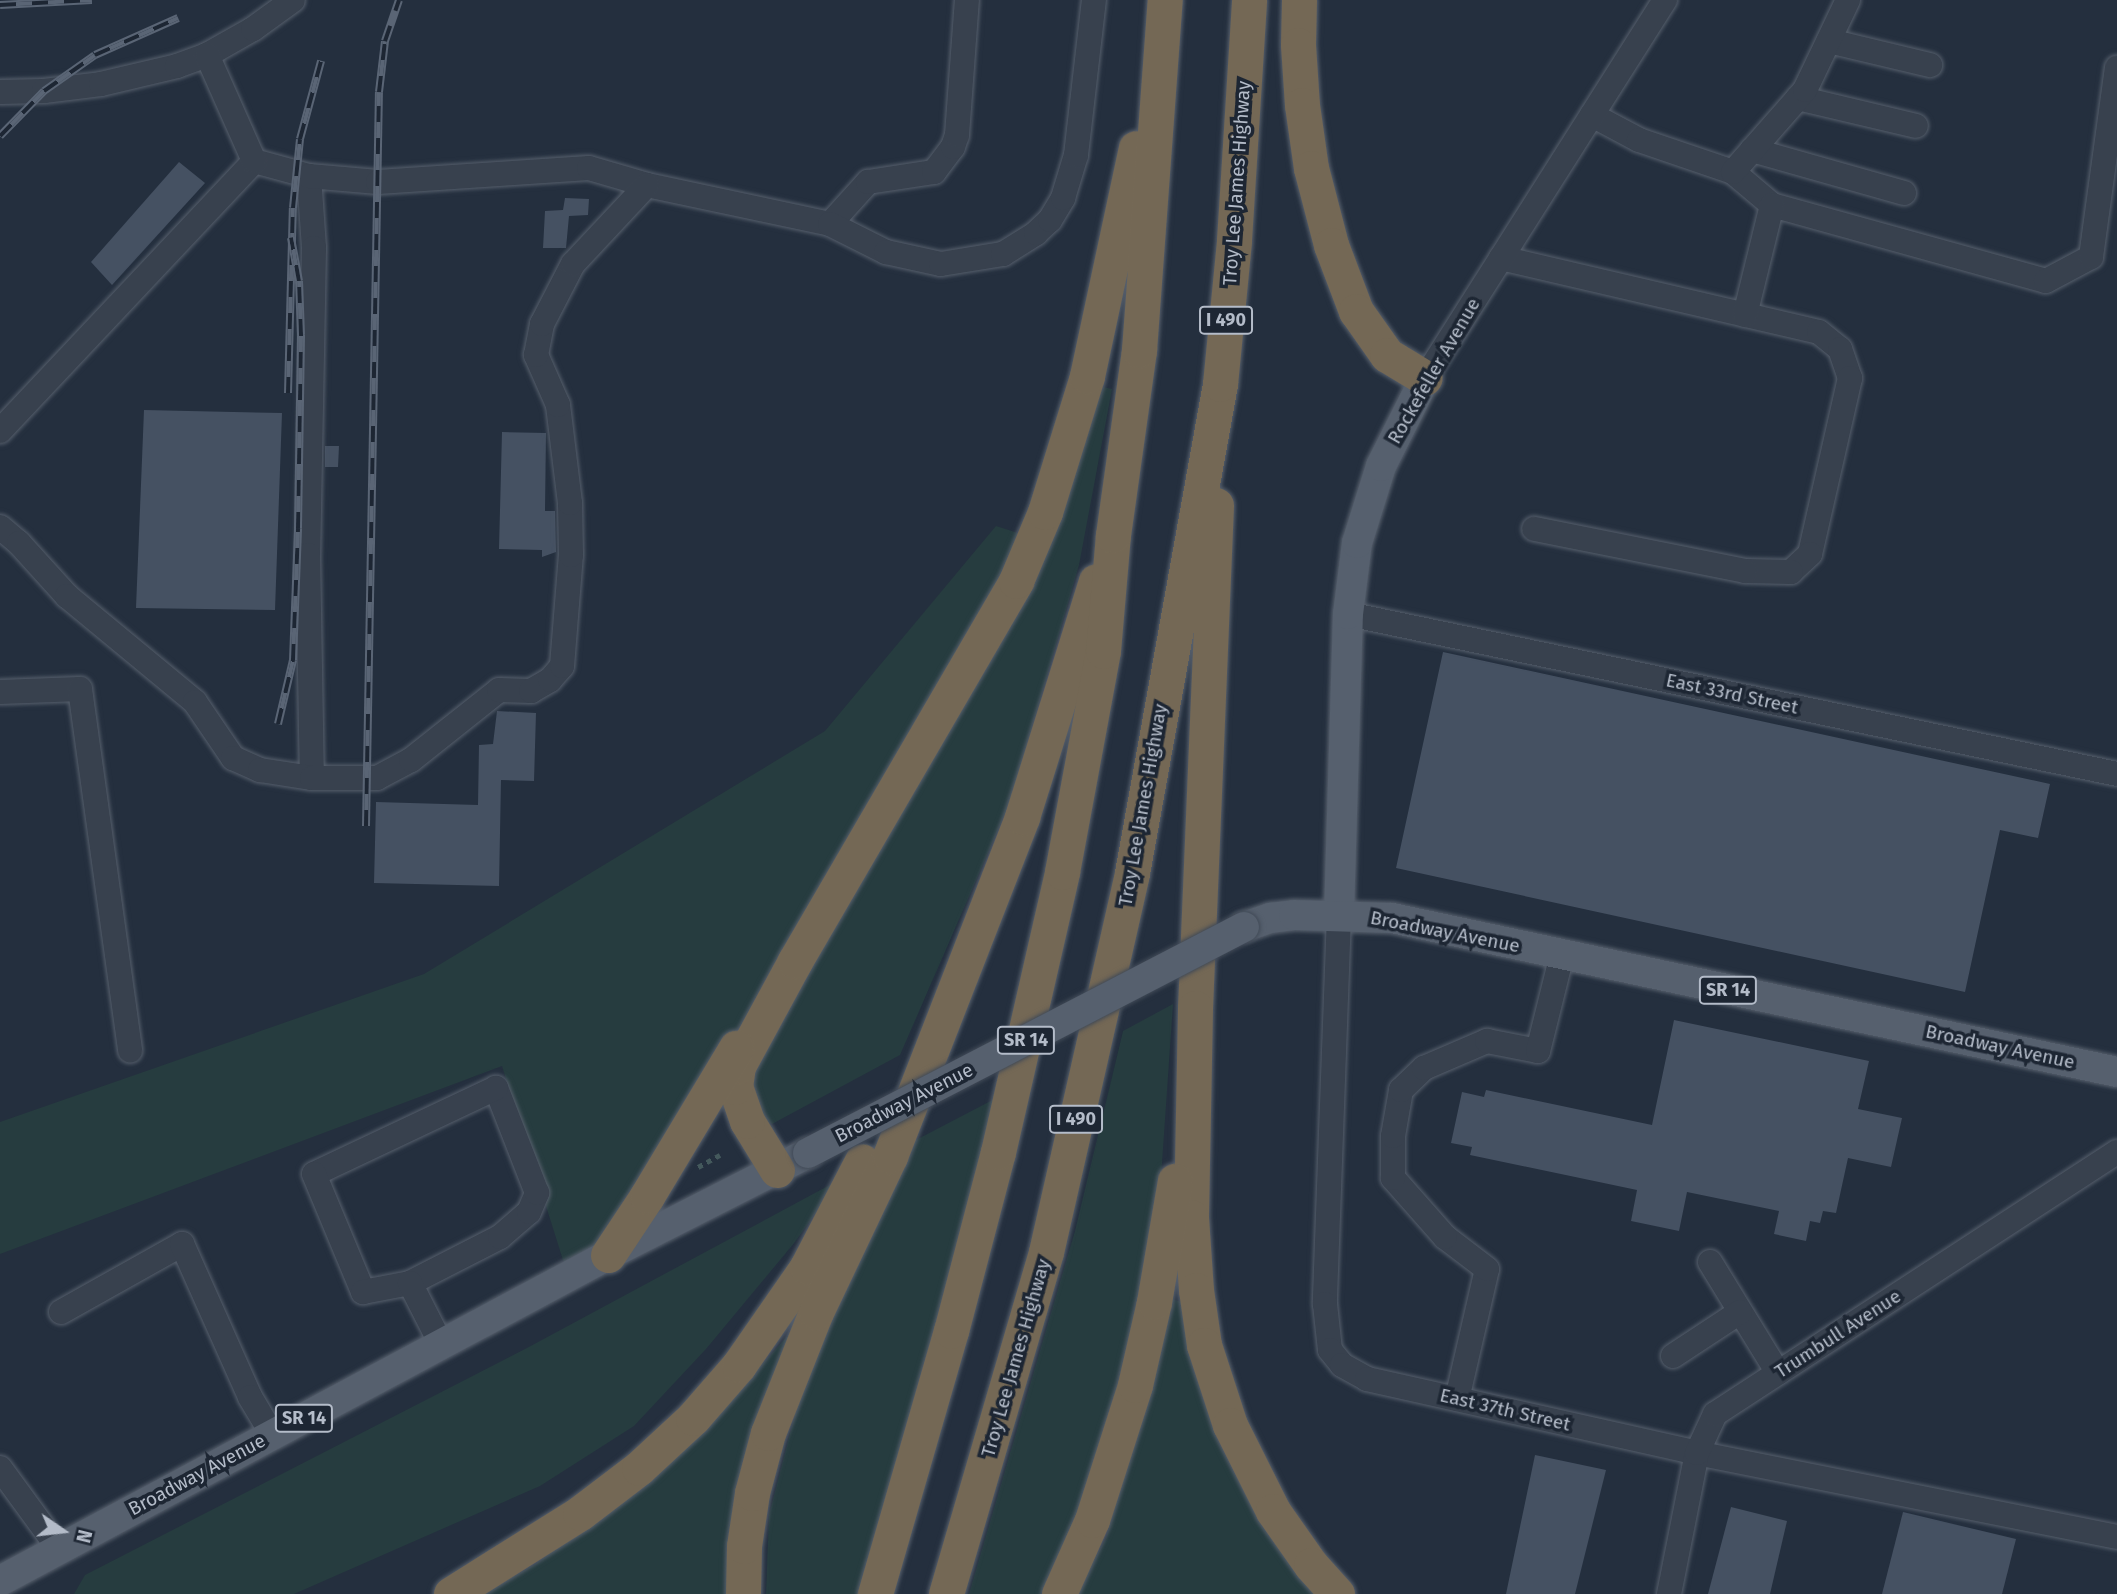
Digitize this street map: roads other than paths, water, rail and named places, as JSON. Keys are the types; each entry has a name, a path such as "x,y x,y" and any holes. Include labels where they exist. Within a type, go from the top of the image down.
{"highway":[{"path":"875,1594 951,1331 998,1152 1062,872 1103,651 1113,535 1139,350 1165,0"},
{"path":"777,1171 747,1121 735,1087 738,1066 795,961 981,646 1016,581 1045,512 1084,388 1124,212 1165,0"},
{"name":"Troy Lee James Highway","path":"946,1594 1046,1252 1132,873 1220,384 1234,240 1249,0"},
{"path":"1299,0 1298,45 1311,168 1331,245 1356,311 1379,344 1387,355 1425,378"},
{"path":"1220,384 1195,1007 1191,1217 1196,1290 1204,1345 1230,1425 1273,1511 1311,1565 1337,1594"},
{"path":"743,1594 748,1519 768,1433 816,1311 890,1156 1022,817 1070,669 1086,607 1113,535"},
{"path":"451,1594 580,1513 639,1468 693,1418 739,1365 807,1267 968,956"},
{"path":"608,1255 667,1165 727,1061 795,961"},
{"path":"1059,1594 1092,1520 1136,1385 1174,1190 1195,1007"}],"main road":[{"name":"Rockefeller Avenue","path":"1339,915 1348,614 1357,543 1381,466 1425,378"},
{"name":"Broadway Avenue","path":"0,1581 608,1255 777,1171 1244,928 1270,918 1339,915 1392,918 2117,1072"}],"street":[{"path":"0,92 44,91 157,71 207,55 253,29 293,0"},
{"path":"830,225 868,182 934,172 953,147 957,135 967,0"},
{"path":"207,55 254,160 309,176 378,182 589,168 647,185 830,225 886,252 941,264 1003,254 1037,233 1050,220 1063,198 1076,155 1094,0"},
{"name":"Rockefeller Avenue","path":"1425,378 1665,0"},
{"path":"1733,172 1805,90 1848,0"},
{"path":"1829,41 1930,65"},
{"path":"1592,115 1639,140 1733,172 1772,205 2046,281 2091,257 2117,68"},
{"path":"1798,98 1916,126"},
{"path":"1752,150 1904,192"},
{"path":"0,431 254,160"},
{"path":"309,176 314,248 308,555 312,778"},
{"path":"0,527 19,543 67,596 195,702 233,758 260,770 312,778 377,778 411,760 499,690 531,691 550,680 562,666 571,555 570,503 558,405 536,355 542,324 573,264 647,185"},
{"path":"1745,315 1772,205"},
{"path":"1501,258 1819,332 1840,349 1850,378 1810,554 1791,572 1745,571 1534,529"},
{"name":"East 33rd Street","path":"1348,614 2117,774"},
{"path":"0,692 80,689 130,1051"},
{"name":"East 37th Street","path":"1339,915 1325,1304 1329,1350 1342,1365 1367,1379 1697,1453 2117,1537"},
{"path":"1457,1399 1487,1269 1445,1237 1393,1178 1393,1136 1401,1090 1424,1068 1487,1041 1538,1051 1562,955"},
{"path":"496,1088 537,1193 529,1212 500,1237 410,1283 363,1292 314,1174 496,1088"},
{"name":"Trumbull Avenue","path":"1669,1594 1697,1453 1714,1415 2117,1152"},
{"path":"61,1312 182,1244 250,1397 272,1434"},
{"path":"1710,1262 1778,1373"},
{"path":"410,1283 441,1344"},
{"path":"1673,1356 1740,1312"},
{"path":"0,1468 59,1549"}],"railway":[{"path":"0,5 92,0"},
{"path":"366,826 379,92 385,41 399,0"},
{"path":"0,136 44,91 95,55 178,18"},
{"path":"288,393 293,208 300,139 321,61"},
{"path":"278,724 293,660 298,528 301,335 299,281 291,238"}]}
